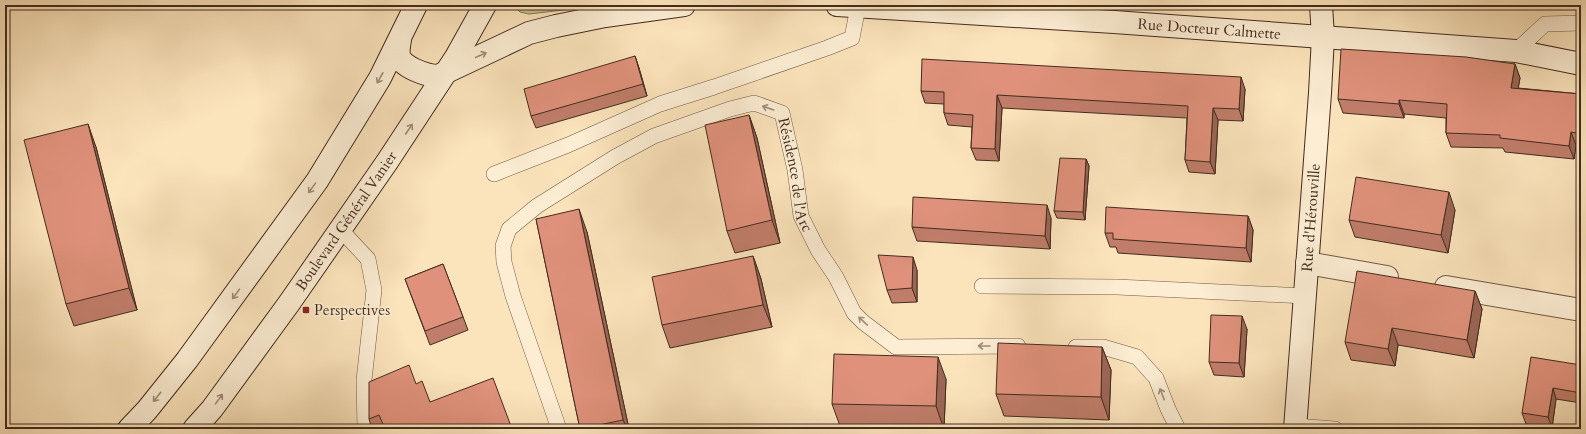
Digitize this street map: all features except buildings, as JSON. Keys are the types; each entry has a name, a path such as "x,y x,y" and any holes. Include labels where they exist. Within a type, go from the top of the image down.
{"street":[{"path":"129,429 147,410 187,360 318,181 380,78 416,5"},
{"name":"Boulevard Général Vanier","path":"194,429 221,396 341,230 446,73 485,5"},
{"path":"400,40 399,57 408,66 430,75 438,76 529,33 605,16 684,5"},
{"name":"Rue d'Hérouville","path":"1295,427 1323,37 1321,5"},
{"name":"Rue Docteur Calmette","path":"848,6 1516,51 1581,64"},
{"path":"1307,263 1404,280"},
{"path":"1427,283 1581,310"}],"lane":[{"path":"494,174 568,145 660,104 827,48 852,38 848,6"},
{"path":"1516,51 1545,24 1581,23"},
{"name":"Résidence de l'Arc","path":"560,429 513,296 504,262 503,246 509,229 537,206 614,157 654,136 730,109 754,103 782,113 795,170 801,216 818,250 836,278 854,313 863,322 896,347 1032,346"},
{"path":"341,230 368,259 374,290 364,380 365,429"},
{"path":"982,286 1117,287 1305,296"},
{"path":"1063,346 1103,347 1137,357 1156,378 1168,409 1178,429"},
{"path":"1295,427 1335,429"}],"shaded area":[{"path":"513,5 607,5 529,14 520,12"}],"place":[{"name":"Perspectives","path":"306,310"}]}
